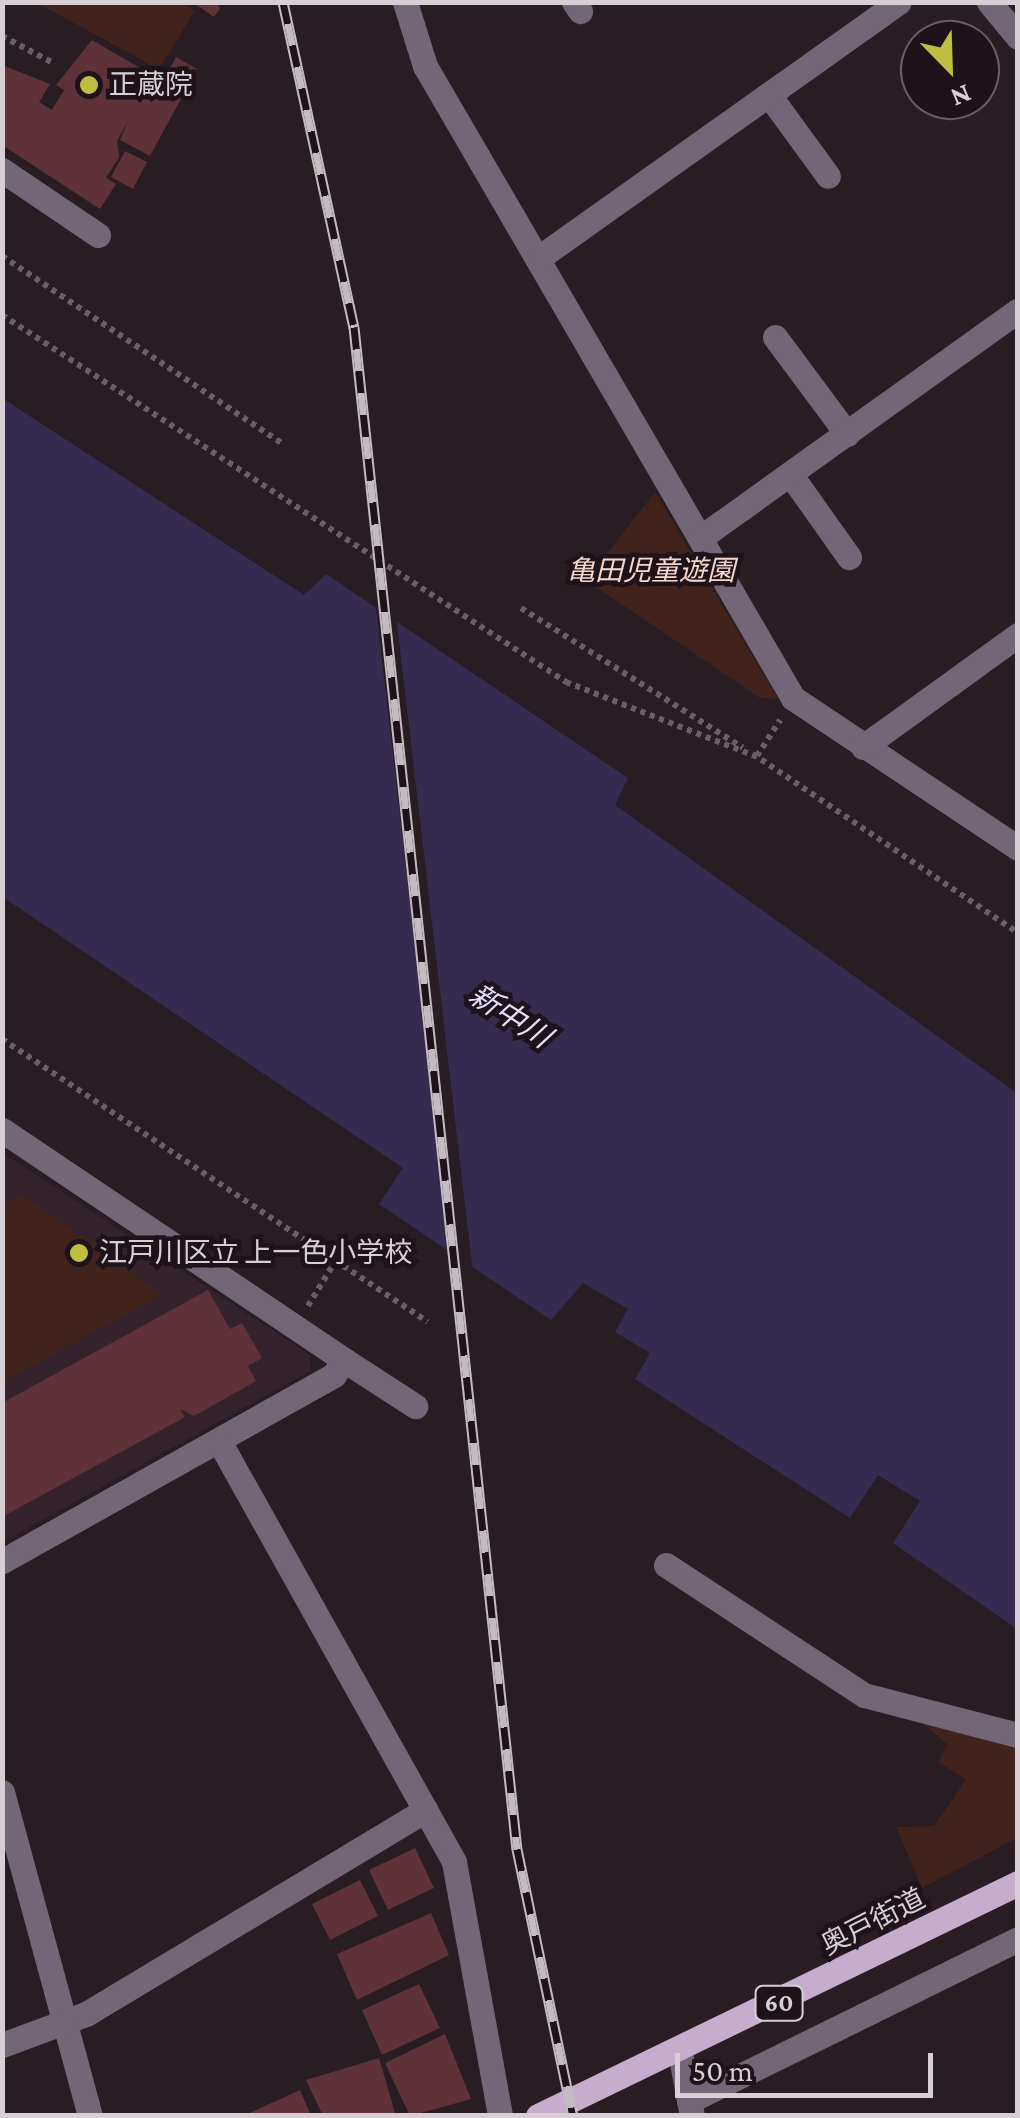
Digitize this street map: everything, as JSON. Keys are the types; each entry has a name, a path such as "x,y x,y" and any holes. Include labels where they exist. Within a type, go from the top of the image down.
{"main road":[{"name":"奥戸街道","path":"538,2116 680,2052 1018,1883"}],"street":[{"path":"540,257 899,2"},
{"path":"989,2 1018,36"},
{"path":"411,6 424,66 540,257 794,698 1018,848"},
{"path":"769,95 828,176"},
{"path":"2,170 98,235"},
{"path":"700,538 1018,310"},
{"path":"775,337 846,434"},
{"path":"790,474 848,557"},
{"path":"863,747 1018,636"},
{"path":"2,1130 296,1326 339,1367 415,1406"},
{"path":"2,1561 219,1440 339,1367"},
{"path":"219,1440 454,1862 500,2116"},
{"path":"666,1565 864,1694 1018,1735"},
{"path":"2,1792 90,2116"},
{"path":"2,2045 66,2024 425,1810"},
{"path":"680,2052 690,2108 1018,1938"}],"path":[{"path":"2,36 55,64"},
{"path":"2,256 284,445"},
{"path":"2,315 566,682 757,757"},
{"path":"521,608 757,757 1018,933"},
{"path":"757,757 794,698"},
{"path":"4,1042 428,1322"},
{"path":"296,1326 336,1260"}],"shaded area":[{"name":"江戸川区立 上一色小学校","path":"2,1152 310,1355 310,1371 3,1542"}],"green space":[{"path":"37,3 182,3 195,11 159,69"},
{"name":"亀田児童遊園","path":"655,492 778,699 760,698 586,580"},
{"path":"23,1195 163,1294 3,1382 3,1206"},
{"path":"902,1705 1017,1735 1017,1838 922,1888 896,1827 934,1826 966,1780 939,1762 947,1744"}],"water":[{"name":"新中川","path":"2,398 304,595 326,574 628,778 615,805 1017,1093 1017,1629 893,1543 920,1501 878,1475 850,1518 635,1379 650,1353 615,1332 628,1309 583,1283 551,1320 379,1204 403,1168 3,897"}],"pier":[{"path":"375,600 396,615 473,1273 451,1259"}],"building":[{"path":"192,2 217,2 220,9 214,17"},
{"path":"92,40 154,76 149,86 158,90 176,57 197,69 150,156 120,140 128,121 117,141 119,157 106,178 116,184 100,209 2,145 2,65 50,84 39,102 52,110 64,90 56,85"},
{"path":"125,151 147,162 133,189 111,177"},
{"path":"208,1290 230,1329 242,1323 262,1358 248,1366 256,1381 194,1416 180,1409 185,1417 2,1517 2,1403"},
{"path":"415,1848 434,1888 388,1910 369,1870"},
{"path":"360,1880 378,1916 330,1940 312,1904"},
{"path":"431,1913 449,1955 357,2000 337,1954"},
{"path":"419,1984 440,2028 382,2055 362,2010"},
{"path":"445,2034 471,2099 410,2116 385,2063"},
{"path":"379,2058 396,2116 323,2116 306,2080"},
{"path":"300,2090 311,2116 243,2116"}],"railway":[{"path":"283,2 354,327 517,1849 573,2116"}],"place":[{"name":"正蔵院","path":"89,85"},
{"name":"江戸川区立 上一色小学校","path":"79,1253"}]}
